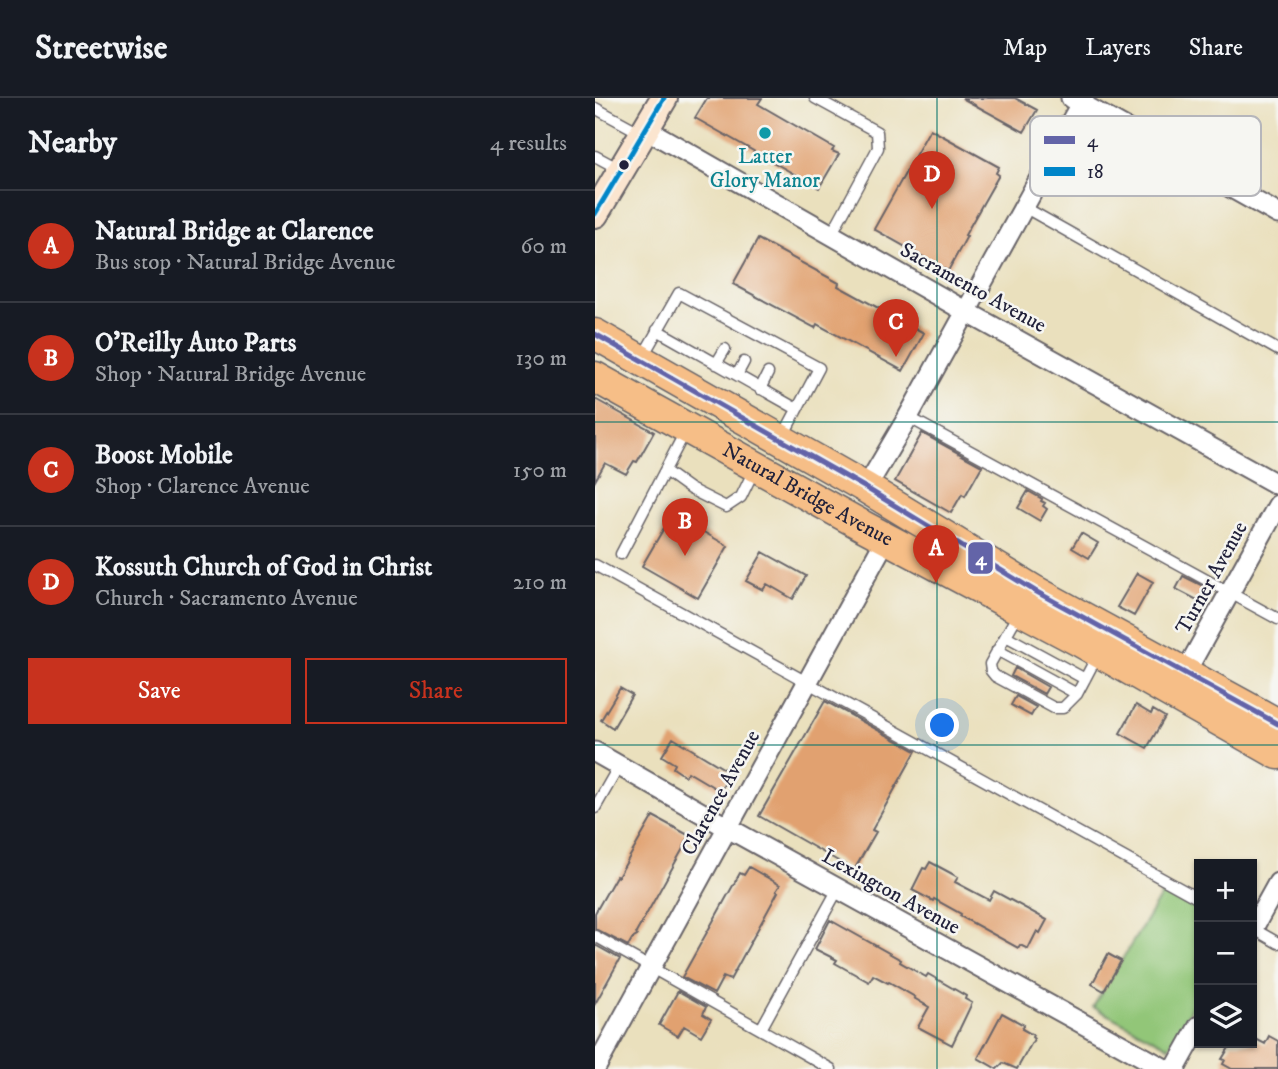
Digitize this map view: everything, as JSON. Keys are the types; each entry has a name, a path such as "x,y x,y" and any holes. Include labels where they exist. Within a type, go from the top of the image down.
{"main road":[{"name":"Natural Bridge Avenue","path":"595,334 866,488 1035,591 1278,724"},
{"path":"595,355 643,380 717,404"},
{"name":"Natural Bridge Avenue","path":"595,377 1278,754"}],"street":[{"path":"596,209 664,98"},
{"path":"1070,116 1078,100 1106,116"},
{"name":"Sacramento Avenue","path":"645,132 1278,485"},
{"path":"866,488 1030,195"},
{"path":"1246,196 1278,214"},
{"name":"Turner Avenue","path":"1185,673 1278,505"},
{"name":"Clarence Avenue","path":"595,1069 886,539"},
{"name":"Lexington Avenue","path":"595,752 1165,1069"},
{"path":"1256,922 1278,883"},
{"path":"1175,1069 1194,1035"}],"lane":[{"path":"815,98 877,132 878,148 831,234"},
{"path":"595,108 645,132"},
{"path":"595,156 622,170"},
{"path":"1024,207 1278,350"},
{"path":"640,361 678,293 779,353 819,368 781,439"},
{"path":"657,330 797,410"},
{"path":"716,364 725,349"},
{"path":"737,376 744,362"},
{"path":"760,389 768,373"},
{"path":"908,416 1278,619"},
{"path":"621,554 687,428"},
{"path":"665,471 690,489 726,507 741,497 755,467"},
{"path":"595,565 1194,896"},
{"path":"1020,610 990,664 991,671 995,676 1053,708 1063,708 1077,694 1099,653"},
{"path":"1006,636 1085,680"},
{"path":"997,650 1077,694"},
{"path":"595,808 618,766"},
{"path":"761,1029 838,889"},
{"path":"1257,932 1278,943"},
{"path":"595,936 831,1069"}],"green space":[{"path":"1165,889 1194,906 1194,1003 1169,1047 1093,1007"}],"building":[{"name":"Latter Glory Manor","path":"707,98 762,98 758,104 834,148 832,151 839,154 819,188 695,118"},
{"path":"962,98 1015,98 1037,110 1033,116 1030,116 1024,132"},
{"path":"930,129 999,167 996,173 999,175 948,271 874,229"},
{"path":"758,239 924,333 903,371 817,324 815,328 733,284"},
{"path":"595,399 654,432 637,462 634,461 626,474 605,463 595,481"},
{"path":"922,433 982,466 965,496 962,494 951,513 895,481"},
{"path":"1028,491 1045,503 1043,506 1047,509 1040,521 1018,508"},
{"path":"672,514 728,546 698,598 642,566"},
{"path":"1081,533 1098,543 1089,558 1072,548"},
{"path":"763,552 806,576 793,599 767,584 763,590 746,581"},
{"path":"1137,573 1153,582 1134,616 1117,607"},
{"path":"1183,576 1207,588 1199,601 1176,589"},
{"path":"1015,668 1048,687 1044,694 1011,676"},
{"path":"620,688 632,695 613,728 601,720"},
{"path":"1016,696 1036,707 1031,716 1011,705"},
{"path":"825,701 916,751 872,830 876,832 854,870 759,816"},
{"path":"1136,705 1151,714 1153,710 1165,717 1147,748 1120,733"},
{"path":"673,738 731,773 720,791 688,772 685,776 673,768 675,764 662,756"},
{"path":"653,816 690,836 636,933 637,936 628,946 595,929 595,913"},
{"path":"930,862 958,877 955,882 989,900 994,891 1047,920 1040,933 1037,931 1028,949 1020,945 1018,948 934,899 933,901 912,890 923,868 926,869"},
{"path":"749,867 780,885 730,980 723,977 714,994 682,977 740,873 744,875"},
{"path":"830,920 926,977 928,974 966,996 965,999 972,1003 952,1045 918,1027 929,1007 915,997 873,975 869,982 815,949"},
{"path":"595,945 620,959 595,1004"},
{"path":"1108,954 1121,961 1104,991 1092,984"},
{"path":"678,991 706,1007 703,1014 711,1019 701,1036 684,1026 678,1036 659,1025"},
{"path":"1002,1013 1024,1025 1022,1029 1033,1035 1034,1039 1017,1069 1003,1063 997,1069 978,1058"},
{"path":"1269,1036 1278,1041 1278,1069 1232,1069 1223,1064 1225,1060 1222,1059 1229,1048 1257,1048 1257,1040 1265,1044"}],"transit line":[{"name":"18","path":"595,214 664,98"},
{"name":"4","path":"595,334 866,488 1035,591 1278,724"}],"place":[{"name":"Latter Glory Manor","path":"765,133"},
{"name":"Kossuth Church of God in Christ","path":"932,209"},
{"name":"Boost Mobile","path":"896,357"},
{"name":"O'Reilly Auto Parts","path":"685,556"},
{"name":"Natural Bridge at Clarence","path":"936,583"}]}
